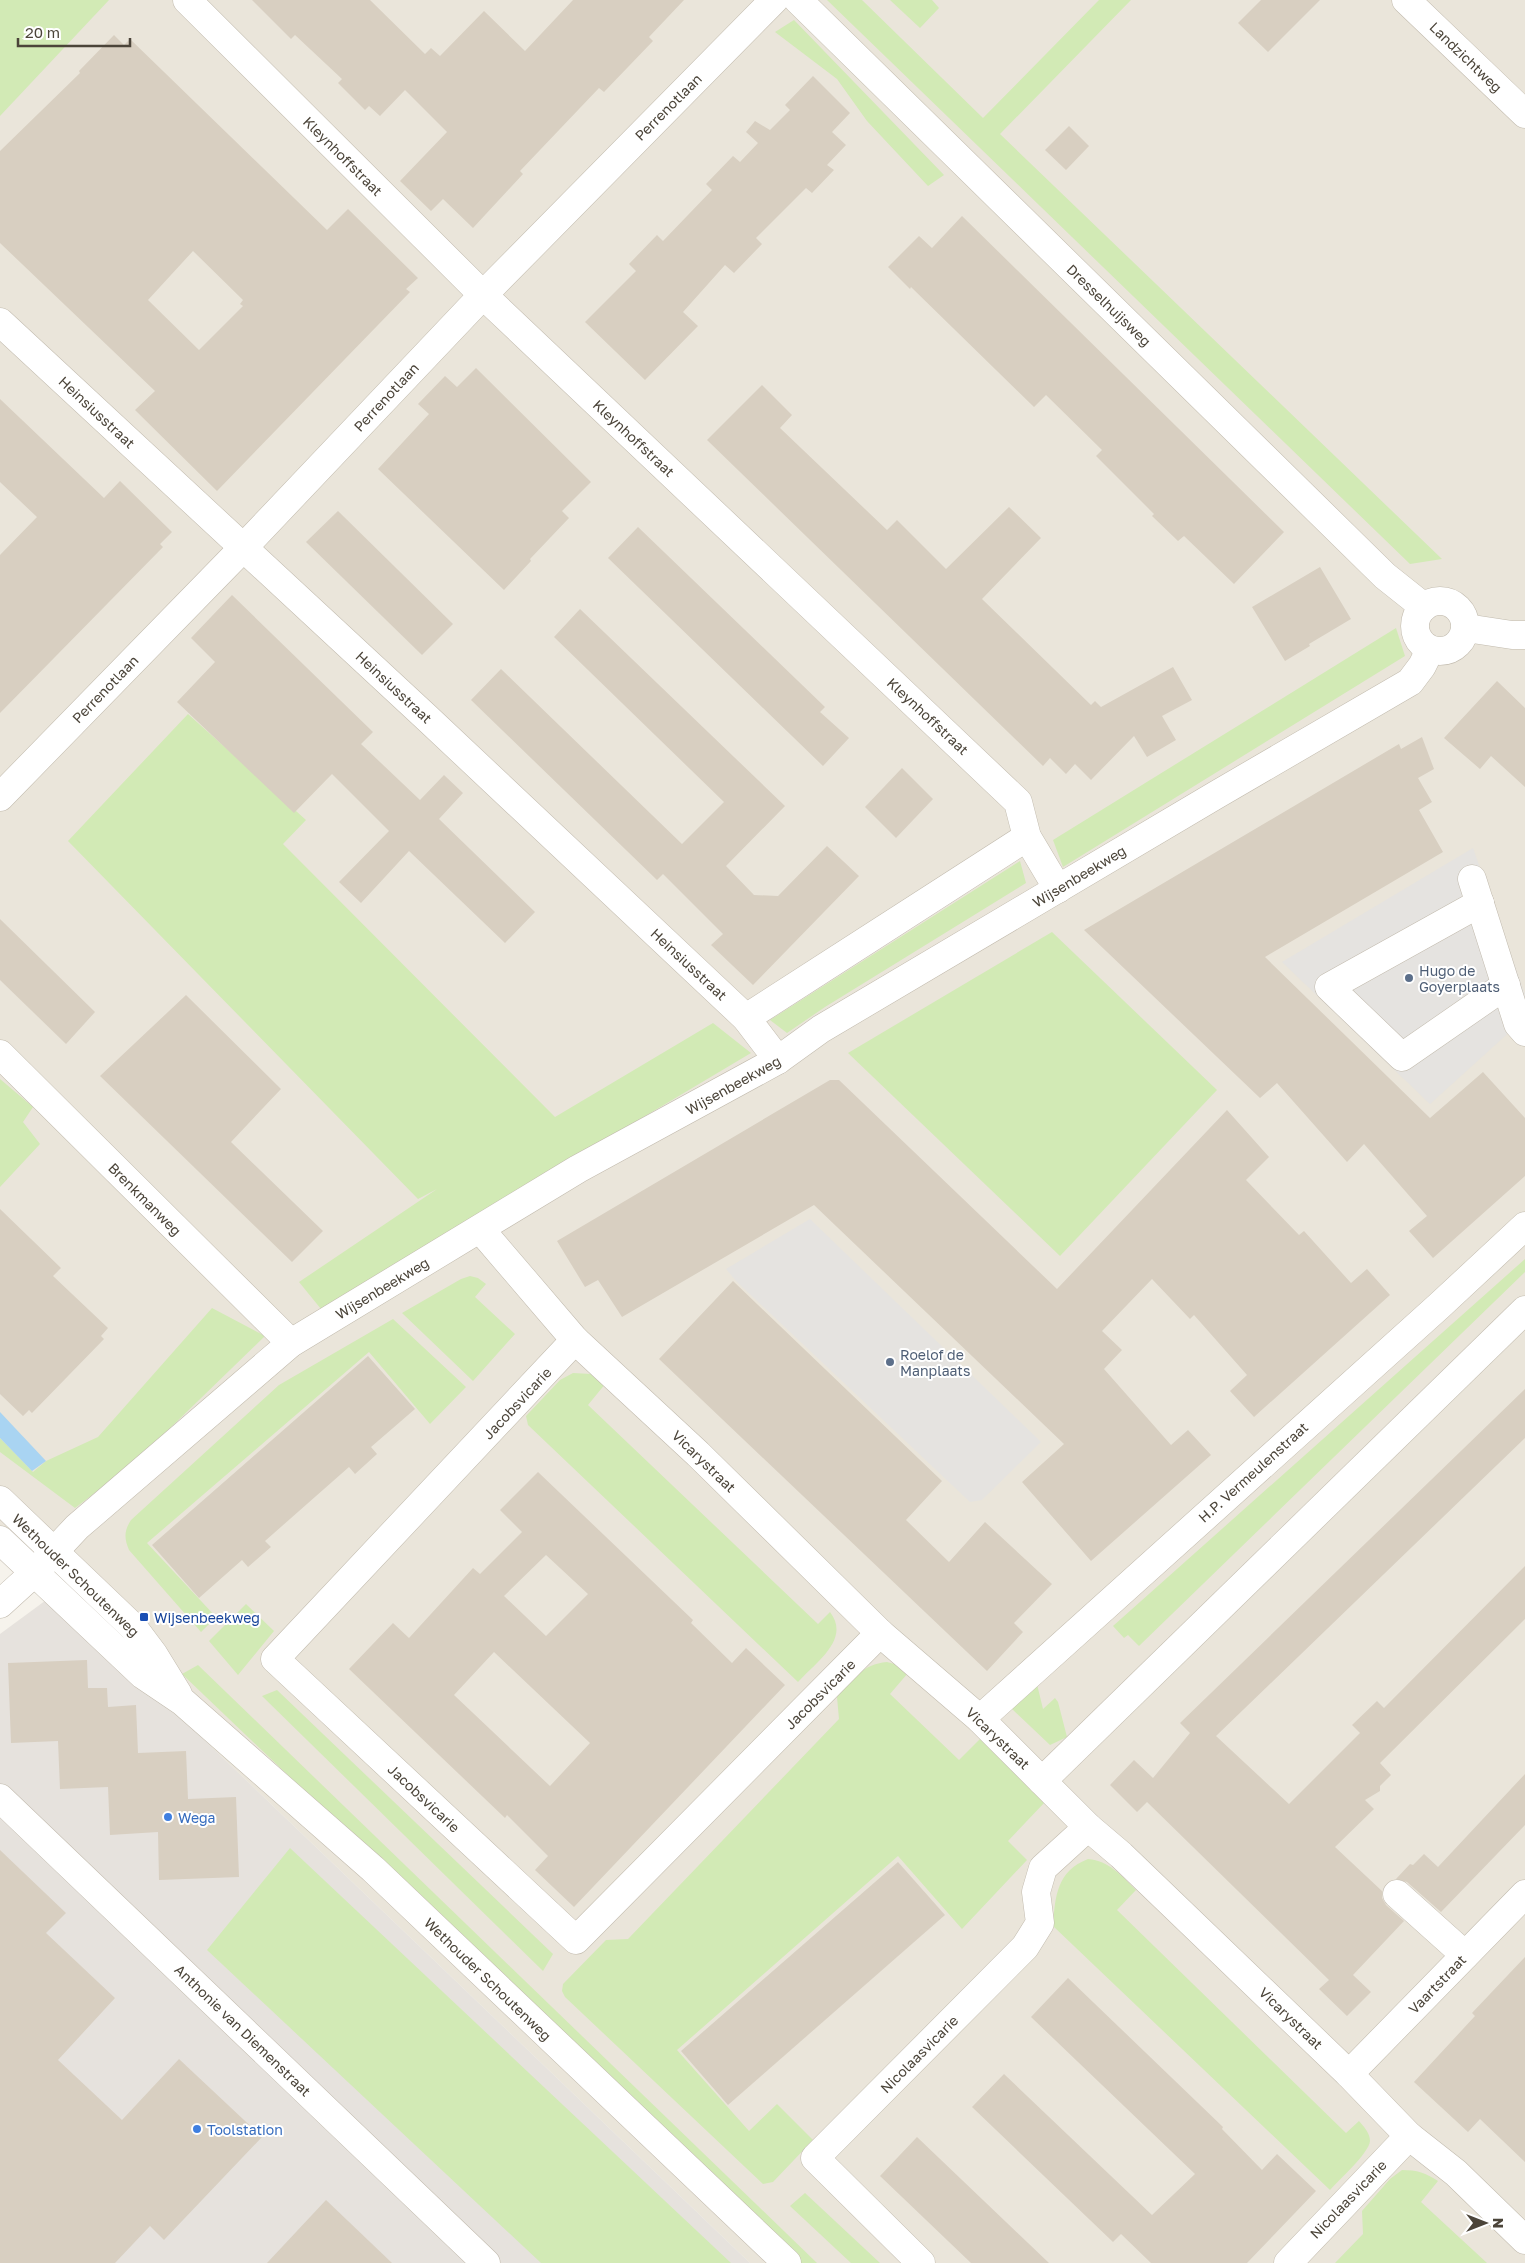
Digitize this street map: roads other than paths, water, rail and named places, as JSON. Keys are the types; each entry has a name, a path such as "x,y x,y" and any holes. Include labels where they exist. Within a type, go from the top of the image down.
{"street":[{"name":"Kleynhoffstraat","path":"186,0 483,295 1018,802 1027,837 1058,889"},
{"name":"Perrenotlaan","path":"0,797 243,548 483,295 774,0"},
{"name":"Dresselhuijsweg","path":"798,0 1385,576 1424,607"},
{"name":"Landzichtweg","path":"1406,0 1525,114"},
{"name":"Heinsiusstraat","path":"0,322 426,716 746,1018 778,1060"},
{"path":"1442,601 1452,603 1460,610 1465,618 1466,628 1464,637 1457,645 1449,650 1440,652 1430,650 1418,638 1415,622 1424,607 1432,602 1442,601"},
{"path":"1466,628 1512,635 1525,635"},
{"name":"Wijsenbeekweg","path":"0,1604 34,1573 77,1527 291,1343 578,1169 778,1060 821,1029 1216,794 1410,682 1422,666 1430,650"},
{"path":"746,1018 1027,837"},
{"path":"1506,985 1402,1057 1329,987 1476,891 1506,985 1518,1024 1525,1032"},
{"name":"Brenkmanweg","path":"0,1054 291,1343"},
{"name":"H.P. Vermeulenstraat","path":"980,1719 1525,1226"},
{"name":"Vicarystraat","path":"480,1229 575,1340 698,1454 880,1633 980,1719 1088,1827 1121,1855 1349,2074 1408,2136 1456,2173 1525,2240"},
{"path":"1042,1781 1525,1310"},
{"name":"Jacobsvicarie","path":"575,1340 275,1659 576,1940 880,1633"},
{"name":"Wethouder Schoutenweg","path":"0,1500 133,1627 154,1655 183,1702"},
{"name":"Wethouder Schoutenweg","path":"0,1540 143,1675 183,1702 373,1868 787,2263"},
{"name":"Anthonie van Diemenstraat","path":"0,1798 486,2263"},
{"name":"Nicolaasvicarie","path":"921,2263 815,2158 1025,1947 1040,1923 1036,1892 1044,1868 1088,1827"},
{"path":"1397,1894 1465,1956"},
{"name":"Vaartstraat","path":"1349,2074 1525,1894"},
{"name":"Nicolaasvicarie","path":"1288,2263 1408,2136"}],"water":[{"path":"0,1412 46,1461 32,1471 0,1438"}],"place":[{"name":"Hugo de Goyerplaats","path":"1409,978"},
{"name":"Roelof de Manplaats","path":"890,1362"},
{"name":"Wijsenbeekweg","path":"144,1617"},
{"name":"Wega","path":"168,1817"},
{"name":"Toolstation","path":"197,2129"}]}
